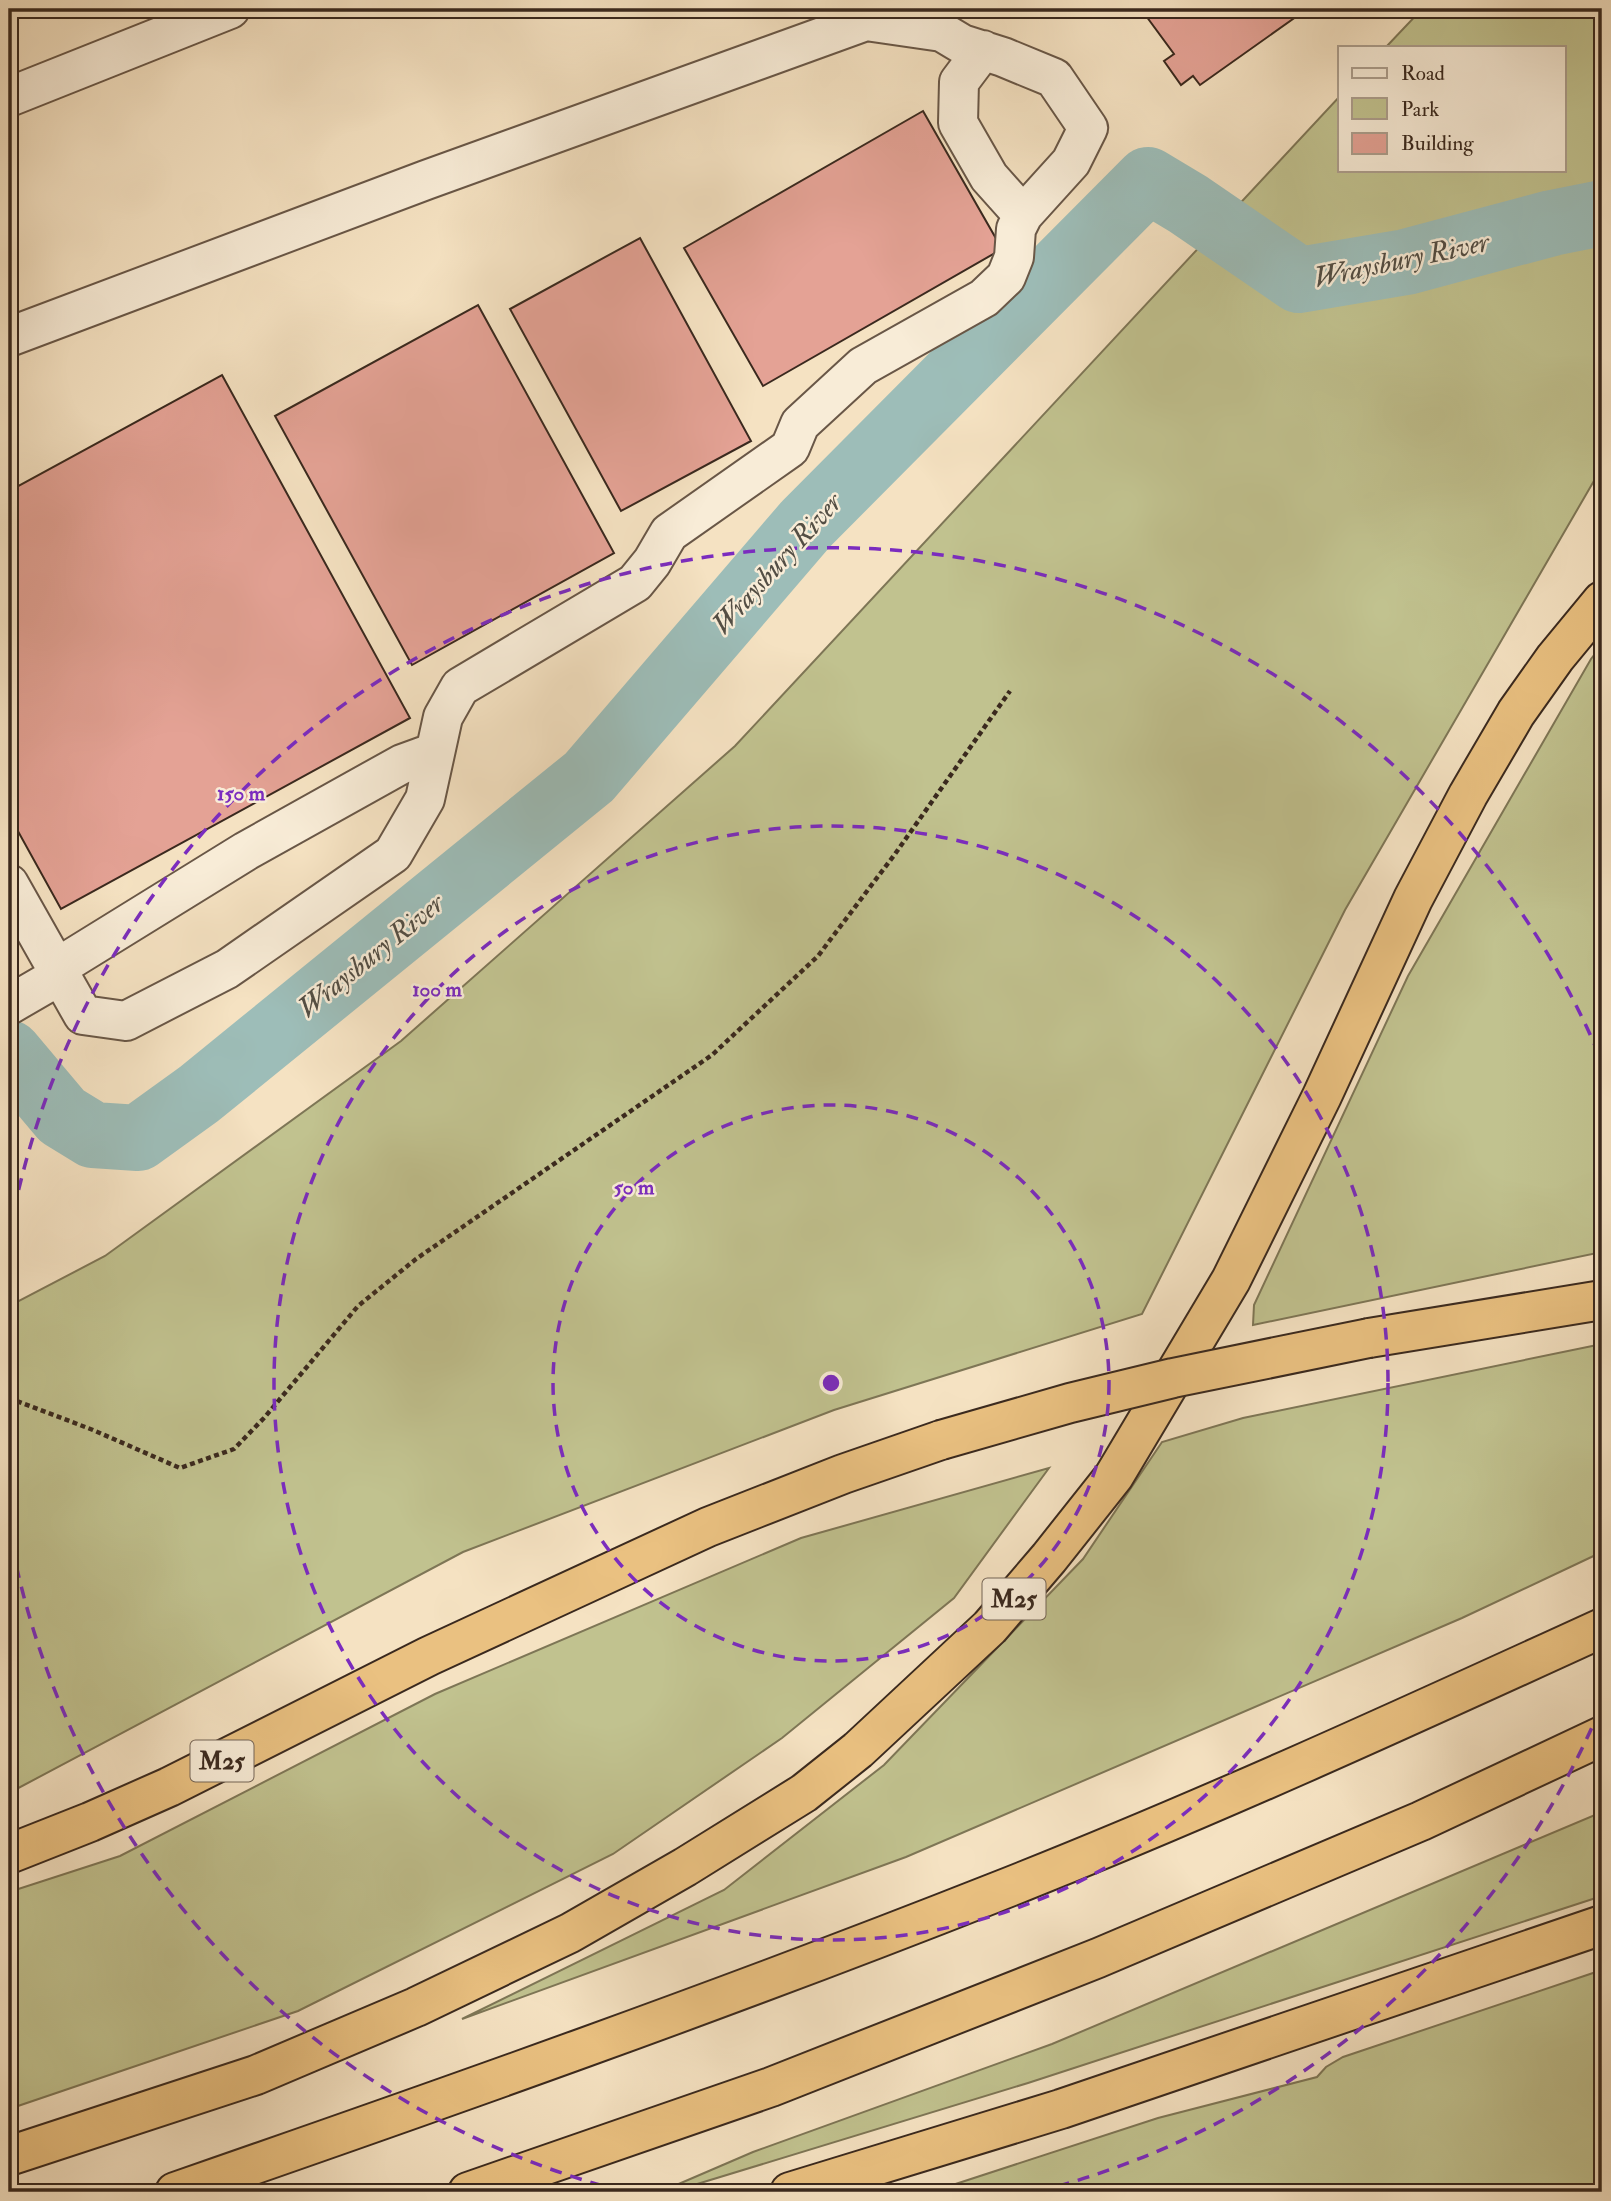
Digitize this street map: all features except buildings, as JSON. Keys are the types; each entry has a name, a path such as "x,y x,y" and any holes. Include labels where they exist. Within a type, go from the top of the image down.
{"highway":[{"name":"M25","path":"9,2156 256,2075 416,2007 570,1933 685,1867 804,1793 877,1733 990,1627 1114,1476 1211,1314 1231,1280 1322,1096 1413,899 1468,795 1516,713 1555,658 1602,601"},
{"name":"M25","path":"9,1854 169,1787 429,1656 708,1527 843,1474 941,1440 1070,1403 1173,1378 1369,1338 1602,1300"},
{"path":"174,2192 681,2014 997,1892 1309,1762 1602,1628"},
{"path":"468,2192 771,2087 1097,1958 1421,1821 1602,1736"},
{"path":"790,2192 1061,2109 1602,1925"}],"street":[{"path":"9,97 229,9"},
{"path":"9,337 426,180 866,21 942,32 962,44 1054,78 1088,128 1071,162 1023,215 1016,229 1014,257 1006,277 984,298 863,366 800,424 790,448 669,533 652,562 635,583 460,687 443,717 425,799 393,854 227,970 126,1021 83,1015 9,884"},
{"path":"983,50 959,82 958,123 989,177 1023,215"},
{"path":"11,1004 246,851 402,764 435,752"}],"path":[{"path":"9,1398 93,1430 180,1468 234,1449 264,1418 358,1306 416,1259 712,1055 818,956 895,854 1010,691"}],"green space":[{"path":"1422,9 1602,9 1602,467 1345,910 1142,1314 834,1410 463,1552 9,1793 9,1306 105,1256 401,1041 735,746 1338,98 1338,172 1566,172 1566,46 1387,46"},
{"path":"1602,645 1602,1252 1253,1325 1254,1305 1408,976 1591,659"},
{"path":"1602,1344 1602,1552 1462,1618 906,1857 462,2019 724,1890 884,1765 1083,1559 1162,1442 1243,1418"},
{"path":"1049,1468 954,1598 782,1738 613,1854 298,2011 9,2109 9,1892 120,1856 435,1694 801,1538"},
{"path":"1602,1812 1602,1896 1028,2083 671,2192 660,2192 753,2152 1052,2044"},
{"path":"1602,1970 1602,2192 931,2192 1158,2118 1317,2077 1326,2067 1343,2057"}],"waterway":[{"name":"Wraysbury River","path":"9,1053 62,1116 93,1135 138,1138 199,1094 589,777 806,524 1148,180 1299,280 1406,262 1552,223 1602,213"}]}
